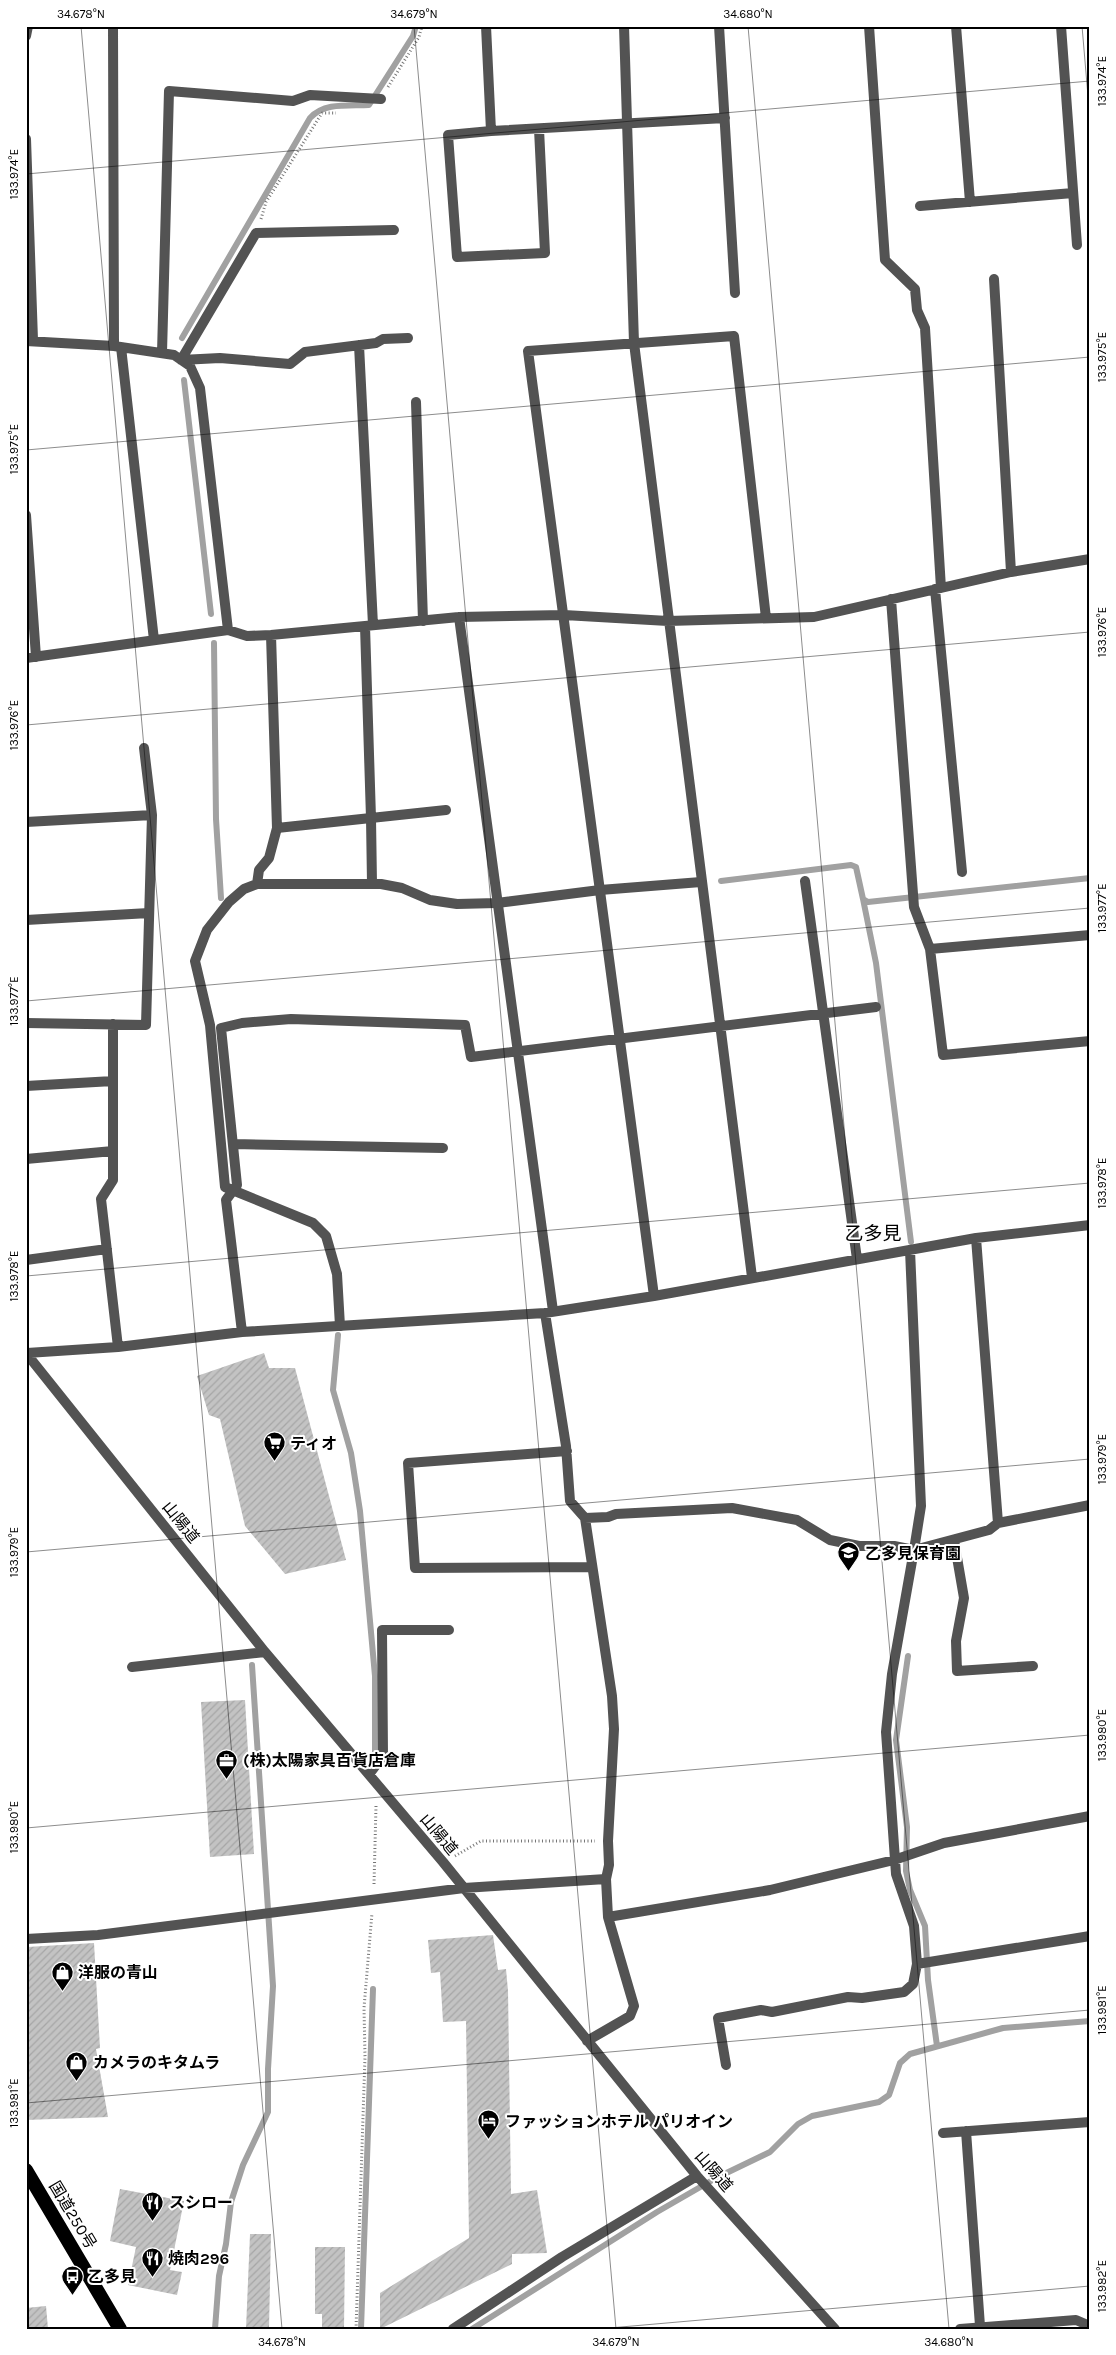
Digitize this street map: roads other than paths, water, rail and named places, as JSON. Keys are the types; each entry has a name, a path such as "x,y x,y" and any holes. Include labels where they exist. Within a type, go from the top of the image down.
{"highway":[{"name":"国道250号","path":"26,2170 120,2329"}],"street":[{"path":"26,36 28,26"},
{"path":"113,26 118,347 154,640"},
{"path":"486,26 491,131"},
{"path":"624,26 634,343 752,1277"},
{"path":"719,26 735,293"},
{"path":"869,26 885,260 915,289 917,310 926,328 938,589 962,872"},
{"path":"956,26 970,202"},
{"path":"1061,26 1077,246"},
{"path":"162,353 169,91 293,101 310,95 376,98"},
{"path":"539,129 545,253 457,257 448,134 725,118"},
{"path":"26,139 30,340 118,347 162,353 174,355 190,366 200,388 228,630"},
{"path":"920,206 1073,193"},
{"path":"181,360 256,233 394,230"},
{"path":"994,279 1011,572"},
{"path":"654,1296 528,351 734,336 766,618"},
{"path":"181,360 220,358 290,364 305,352 376,344 383,339 408,338"},
{"path":"360,346 369,626 372,884"},
{"path":"416,402 423,621"},
{"path":"26,516 31,658 228,630 247,636 271,635 459,617 564,614 668,621 814,617 1011,572 1090,559"},
{"path":"891,599 914,907 930,949 943,1055 1090,1041"},
{"path":"459,617 518,1053 567,1451 570,1501 585,1518 612,1696 614,1729 608,1841 609,1865 606,1879 608,1917 619,1961 634,2006 630,2016 586,2041"},
{"path":"257,884 259,870 269,858 277,828 271,635"},
{"path":"26,1023 146,1025 152,814 144,748"},
{"path":"277,828 446,810"},
{"path":"26,822 152,814"},
{"path":"805,881 857,1259"},
{"path":"340,1326 337,1274 326,1236 313,1223 232,1192 225,1187 210,1025 196,961 206,930 229,902 244,889 257,884 372,884 402,888 430,900 457,904 497,903 600,890 701,882"},
{"path":"26,920 149,913"},
{"path":"930,949 1090,936"},
{"path":"242,1332 226,1200 237,1185 221,1028 242,1023 291,1019 465,1026 471,1058 876,1007"},
{"path":"113,1024 113,1180 101,1199 118,1347"},
{"path":"26,1086 113,1081"},
{"path":"233,1144 443,1148"},
{"path":"26,1159 113,1151"},
{"path":"27,1353 118,1347 242,1332 549,1312 654,1296 976,1238 1090,1225"},
{"path":"976,1238 998,1523"},
{"path":"26,1260 107,1250"},
{"path":"726,2065 718,2018 761,2010 772,2012 848,1997 862,1998 904,1992 913,1984 925,1963 896,1874 904,1857 886,1732 892,1674 921,1506 910,1250"},
{"name":"山陽道","path":"27,1353 265,1652 370,1773 586,2041 703,2182 835,2329"},
{"path":"567,1451 408,1463 415,1568 591,1567"},
{"path":"585,1518 608,1517 616,1514 732,1508 797,1520 830,1540 859,1546 894,1546 914,1550 989,1530 998,1523 1090,1505"},
{"path":"954,1540 964,1598 956,1641 957,1672 1033,1666"},
{"path":"370,1773 382,1756 382,1630 448,1630"},
{"path":"132,1667 265,1652"},
{"path":"608,1917 770,1890 904,1857 944,1844 1090,1816"},
{"path":"26,1939 98,1935 464,1888 606,1879"},
{"path":"925,1963 1090,1936"},
{"path":"943,2133 1090,2122"},
{"path":"966,2131 980,2326"},
{"path":"453,2329 562,2257 703,2182"},
{"path":"960,2329 1076,2320 1090,2326"}],"waterway":[{"path":"182,338 310,118 323,109 330,107 369,105 413,36 416,26"},
{"path":"184,380 211,614"},
{"path":"214,643 216,819 221,898"},
{"path":"721,881 851,865 856,867 863,899 868,902 1090,878"},
{"path":"863,899 876,963 911,1242"},
{"path":"338,1335 333,1390 351,1453 360,1511 375,1676 375,1758"},
{"path":"908,1656 896,1740 907,1827 906,1871 910,1890 925,1926 928,1980 937,2046"},
{"path":"215,2329 219,2276 226,2244 231,2202 243,2165 268,2112 268,2069 273,1986 252,1665"},
{"path":"361,2329 373,1989"},
{"path":"472,2329 657,2212 716,2178 770,2152 798,2124 812,2116 879,2102 889,2095 900,2063 910,2054 1003,2028 1090,2021"}],"place":[{"name":"ティオ","path":"274,1462"},
{"name":"乙多見保育園","path":"849,1572"},
{"name":"(株)太陽家具百貨店倉庫","path":"227,1779"},
{"name":"洋服の青山","path":"62,1991"},
{"name":"カメラのキタムラ","path":"77,2081"},
{"name":"ファッションホテル パリオイン","path":"489,2140"},
{"name":"スシロー","path":"153,2221"},
{"name":"焼肉296","path":"152,2277"},
{"name":"乙多見","path":"72,2295"}],"district":[{"name":"乙多見","path":"873,1234"}]}
